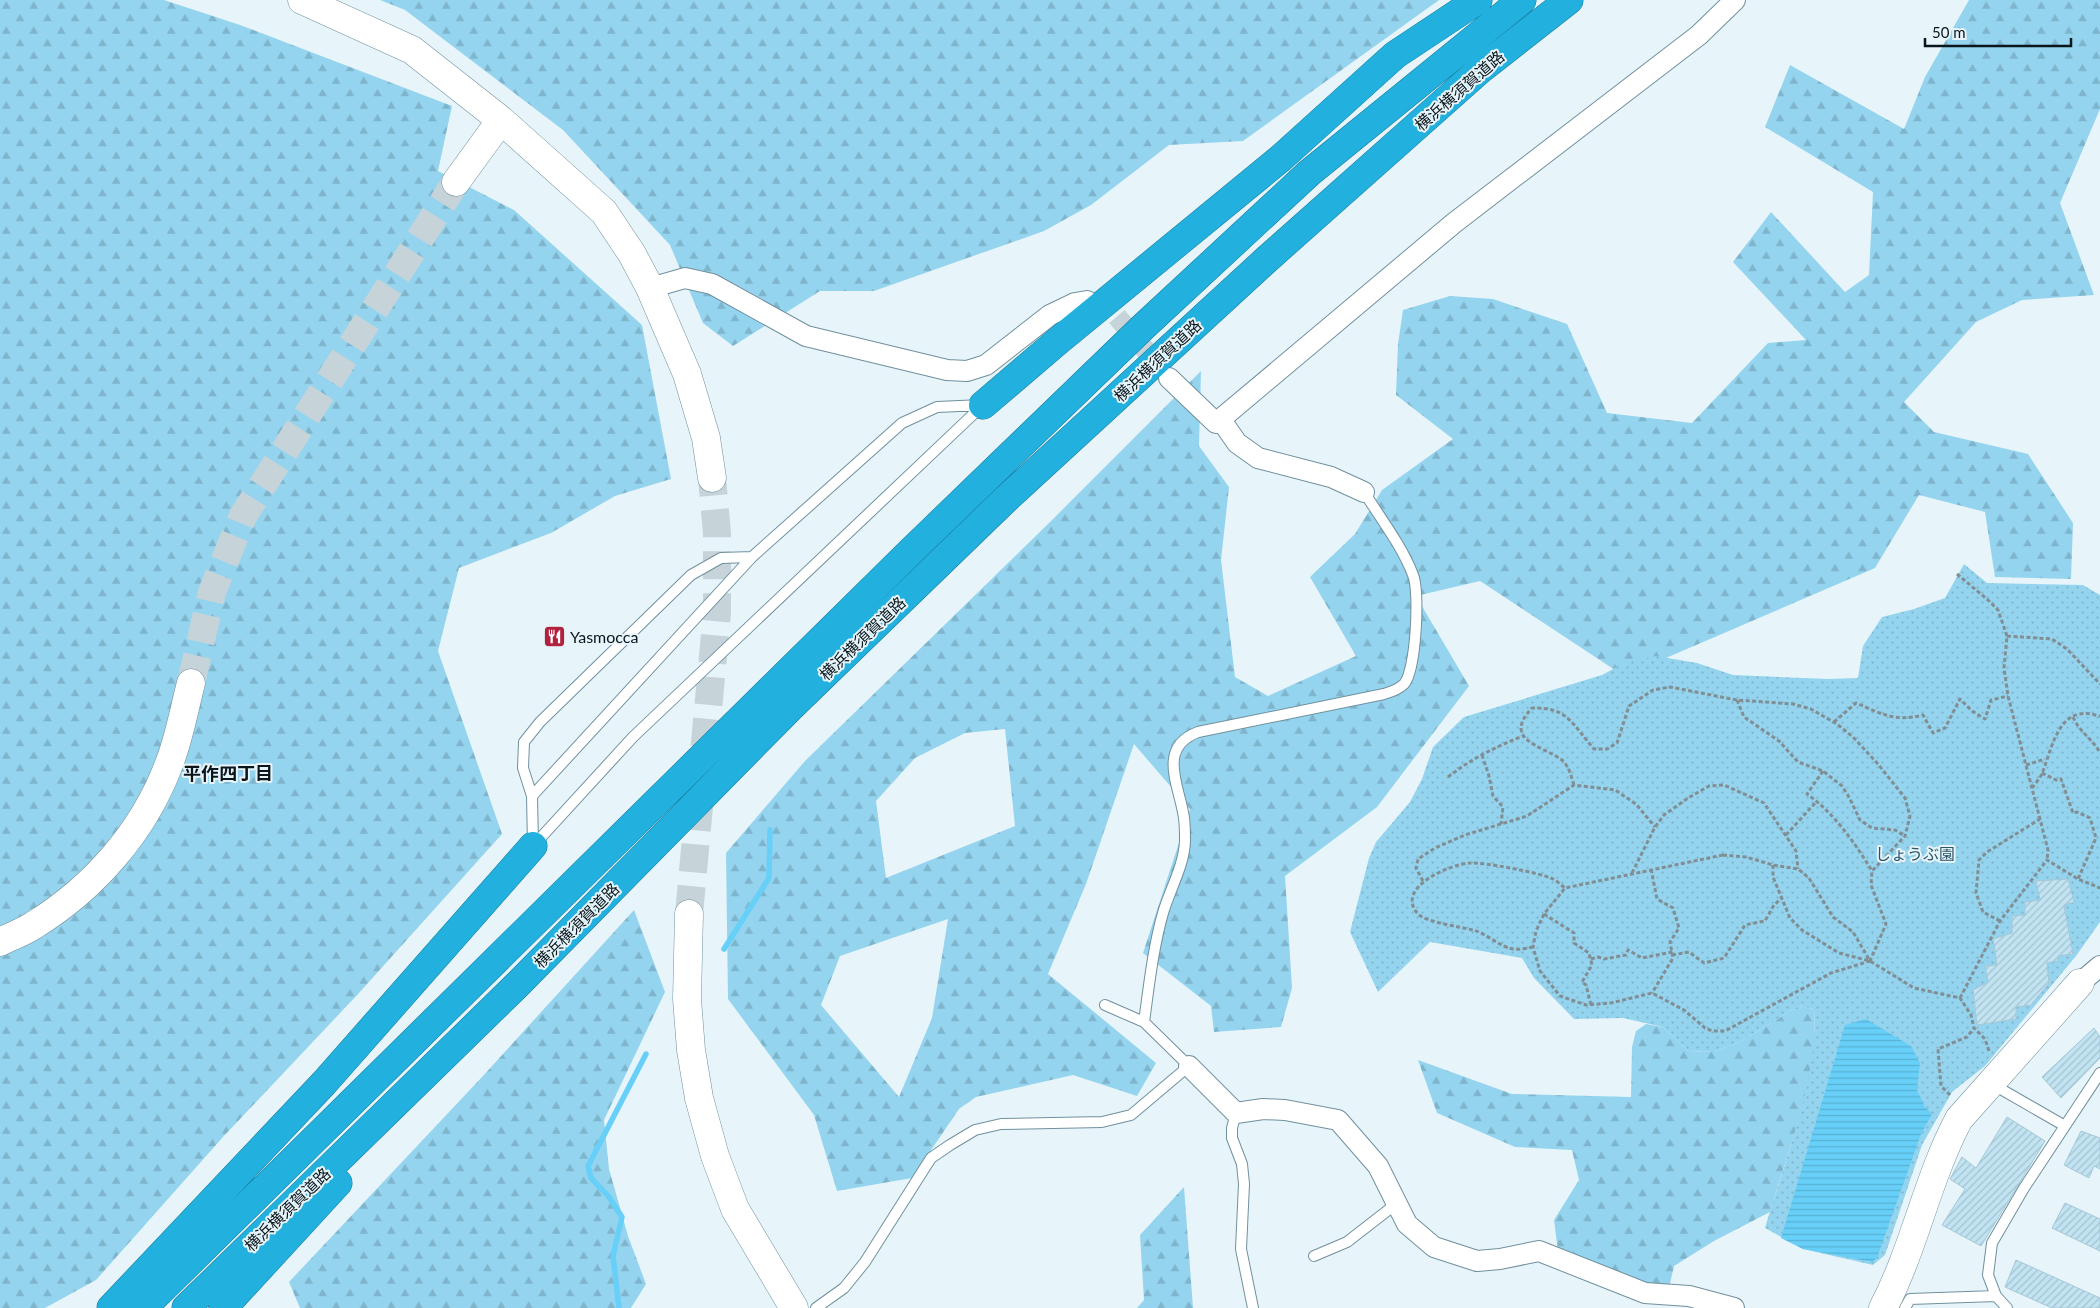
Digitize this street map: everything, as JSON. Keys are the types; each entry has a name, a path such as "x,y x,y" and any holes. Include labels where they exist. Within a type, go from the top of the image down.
{"highway":[{"path":"983,405 1281,158 1395,55 1478,0"},
{"name":"横浜横須賀道路","path":"143,1308 902,560 1143,327 1308,174 1522,0"},
{"name":"横浜横須賀道路","path":"186,1308 515,987 791,707 1006,499 1266,260 1481,69 1568,0"},
{"path":"111,1308 324,1083 534,846"},
{"path":"223,1308 357,1164 515,987"}],"street":[{"path":"302,0 412,50 501,120 604,212 632,254 650,288 687,374 706,438 712,478"},
{"path":"1169,378 1216,424 1454,223 1699,35 1735,0"},
{"path":"456,182 501,120"},
{"path":"650,288 686,278 712,284 806,336 947,370 967,371 986,364 1050,316 1075,303 1087,301"},
{"path":"1220,420 1237,443 1258,458 1330,477 1364,492"},
{"path":"0,942 34,926 79,893 130,839 152,802 169,764 191,684"},
{"path":"689,914 687,999 691,1050 702,1108 715,1156 735,1209 794,1308"},
{"path":"1884,1308 1897,1282 1945,1146 1959,1119 2080,983 2100,966"},
{"path":"1189,1066 1236,1113 1263,1109 1285,1110 1338,1120 1378,1166 1408,1224 1434,1247 1477,1261 1500,1259 1539,1251 1645,1293 1689,1296 1734,1308"}],"lane":[{"path":"532,796 752,557 902,423 938,407 983,405"},
{"path":"534,846 633,737 983,405"},
{"path":"1144,1022 1163,913 1181,863 1185,842 1184,818 1174,781 1173,762 1178,746 1186,736 1198,732 1384,694 1396,690 1406,683 1411,667 1417,589 1409,564 1364,492"},
{"path":"534,846 532,796 523,768 524,742 540,722 691,575 721,558 752,557"},
{"path":"816,1308 844,1288 865,1262 931,1158 950,1145 975,1130 1000,1124 1102,1122 1131,1115 1189,1066 1144,1022 1105,1004"},
{"path":"2007,1308 1996,1296 1988,1275 1992,1243 2024,1188 2100,1073"},
{"path":"1991,1083 2066,1126"},
{"path":"1236,1113 1232,1128 1232,1138 1242,1164 1244,1184 1241,1249 1253,1308"},
{"path":"1314,1256 1347,1242 1396,1204"},
{"path":"1905,1308 1910,1298 1996,1296"}],"path":[{"path":"1957,574 1998,610 2007,636 2004,668 2008,696 2048,850 2047,860 2000,922 1960,998"},
{"path":"2007,636 2052,639 2067,649 2100,684"},
{"path":"1574,785 1568,766 1563,761 1531,744 1523,736 1520,729 1522,719 1532,708 1549,708 1562,712 1594,749 1607,749 1617,743 1629,706 1653,690 1670,687 1738,700 1793,704 1811,709 1834,722 1853,736 1905,798 1910,816 1905,836 1872,871"},
{"path":"1834,722 1856,703 1883,714 1906,719 1924,714 1933,733 1945,728 1960,699 1972,711 1985,719 1991,700 2008,696"},
{"path":"1738,700 1744,718 1778,741 1798,762 1822,771 1842,786 1849,796 1860,820 1872,828 1895,830 1905,836"},
{"path":"2032,788 2042,773 2046,759 2062,725 2078,714 2088,713 2100,716"},
{"path":"2073,717 2078,729 2096,744 2100,753"},
{"path":"1448,777 1471,759 1482,755 1492,748 1523,736"},
{"path":"1482,755 1493,796 1503,807 1501,824"},
{"path":"2026,765 2046,759"},
{"path":"1822,771 1807,794 1817,801 1858,849 1872,871 1871,885 1886,924 1870,961 1831,973 1726,1030 1712,1031 1705,1028 1684,1010 1652,993 1611,1003 1591,1005 1560,996 1540,971 1533,948 1536,931 1544,914 1565,888 1723,855 1746,857 1773,865 1798,869 1809,878 1833,917 1853,932 1870,961"},
{"path":"2042,773 2056,780 2061,779 2073,813 2077,812 2090,818 2096,838 2078,879"},
{"path":"1423,881 1416,868 1418,859 1435,848 1465,835 1527,816 1574,785 1614,790 1636,804 1655,827"},
{"path":"1632,873 1655,827 1664,815 1709,786 1724,785 1764,803 1796,851 1798,869"},
{"path":"1786,835 1817,801"},
{"path":"2000,922 1983,912 1976,893 1979,860 1987,852 2040,818"},
{"path":"2047,860 2078,879 2100,888"},
{"path":"1533,948 1513,949 1478,931 1418,915 1412,904 1414,891 1423,881 1449,868 1469,863 1491,864 1552,878 1565,888"},
{"path":"1773,865 1773,877 1790,918 1802,930 1839,952 1870,961 1914,988 1960,998 1971,1015 1974,1028 1985,1039 1990,1055"},
{"path":"1651,869 1657,899 1673,908 1679,928 1670,942 1673,958 1652,993"},
{"path":"1591,959 1626,955 1628,950 1642,958 1689,952 1704,963 1724,958 1744,925 1765,921 1774,905 1782,898"},
{"path":"1544,914 1574,933 1574,943 1589,952 1592,965 1582,982 1586,985 1591,1005"},
{"path":"1956,1101 1941,1086 1938,1049 1967,1037 1974,1028"}],"green space":[{"path":"0,0 164,0 240,25 452,106 438,171 514,210 642,325 671,479 615,496 551,533 459,568 438,651 502,834 359,993 223,1137 96,1280 45,1308 0,1308"},
{"path":"380,0 1439,0 1243,141 1169,145 1091,205 1044,231 874,291 820,291 733,346 703,323 670,245 563,130 405,10"},
{"path":"1969,0 2100,0 2100,109 2060,203 2094,295 2022,300 1976,322 1904,402 1934,432 2028,454 2073,523 2071,579 1995,577 1985,512 1919,495 1875,568 1624,676 1480,581 1416,596 1469,686 1377,807 1285,876 1292,988 1281,1027 1214,1032 1211,1006 1143,953 1190,809 1134,744 1086,884 1048,974 1156,1063 1137,1096 1073,1075 976,1097 959,1109 912,1178 837,1191 814,1115 728,999 726,853 805,761 1049,523 1201,371 1199,446 1229,487 1221,560 1235,677 1268,696 1356,656 1310,577 1355,534 1382,490 1453,439 1396,395 1398,344 1403,310 1450,296 1493,299 1567,324 1607,413 1692,423 1768,343 1806,340 1733,262 1771,212 1845,292 1869,275 1873,192 1765,127 1790,65 1904,129 1925,77","holes":["1005,729 1015,826 886,878 876,801 915,758 965,733","948,919 932,1018 899,1097 821,1005 840,956"]},
{"name":"しょうぶ園","path":"1964,564 1987,583 2083,585 2100,595 2100,922 2076,956 1985,1066 1952,1092 1922,1145 1885,1255 1873,1265 1803,1249 1765,1228 1799,1120 1806,1091 1814,1035 1814,1009 1799,1006 1741,1041 1714,1052 1688,1051 1663,1027 1623,1018 1574,1019 1534,978 1522,958 1430,942 1378,992 1350,932 1369,858 1376,842 1410,802 1422,779 1433,747 1464,717 1602,675 1626,662 1656,656 1697,663 1733,675 1828,679 1858,678 1863,646 1882,617 1914,609 1945,598"},
{"path":"634,910 665,992 604,1120 609,1169 628,1236 646,1284 631,1308 300,1308 289,1282 482,1077"},
{"path":"1799,1006 1814,1009 1812,1061 1801,1112 1770,1212 1714,1241 1674,1266 1666,1301 1558,1251 1554,1220 1579,1180 1572,1150 1515,1147 1437,1113 1418,1060 1512,1094 1631,1097 1632,1047 1636,1031 1646,1024 1663,1027 1688,1051 1714,1052 1741,1041"},
{"path":"1184,1187 1193,1308 1137,1308 1144,1300 1140,1235"}],"shaded area":[{"path":"1866,1019 1911,1046 1920,1063 1917,1090 1925,1107 1932,1114 1921,1134 1877,1258 1872,1262 1803,1249 1781,1238 1845,1025"}],"building":[{"path":"2068,879 2074,902 2064,905 2073,954 2058,956 2058,961 2047,963 2049,983 2031,1005 2016,1007 2016,1019 1977,1025 1973,990 1988,982 1985,966 1997,965 1993,939 2012,933 2012,916 2025,915 2025,902 2040,900 2036,881"},
{"path":"2094,1028 2100,1037 2100,1058 2061,1098 2042,1077"},
{"path":"2007,1117 2045,1141 1981,1246 1942,1225 1965,1189 1950,1179 1962,1157 1976,1168"},
{"path":"2081,1131 2100,1138 2100,1169 2094,1166 2089,1178 2064,1165"},
{"path":"2065,1203 2100,1219 2100,1251 2052,1228"},
{"path":"2016,1260 2100,1298 2100,1308 2052,1308 2005,1287"}],"waterway":[{"path":"724,949 769,878 770,830"},
{"path":"619,1308 613,1256 622,1217 609,1197 591,1178 588,1166 646,1054"}],"tunnel":[{"path":"191,683 212,592 243,516 456,182"},
{"path":"1091,302 1114,313 1164,372"},
{"path":"689,914 717,613 717,533 712,478"}],"place":[{"name":"Yasmocca","path":"554,636"}],"district":[{"name":"平作四丁目","path":"228,773"}]}
